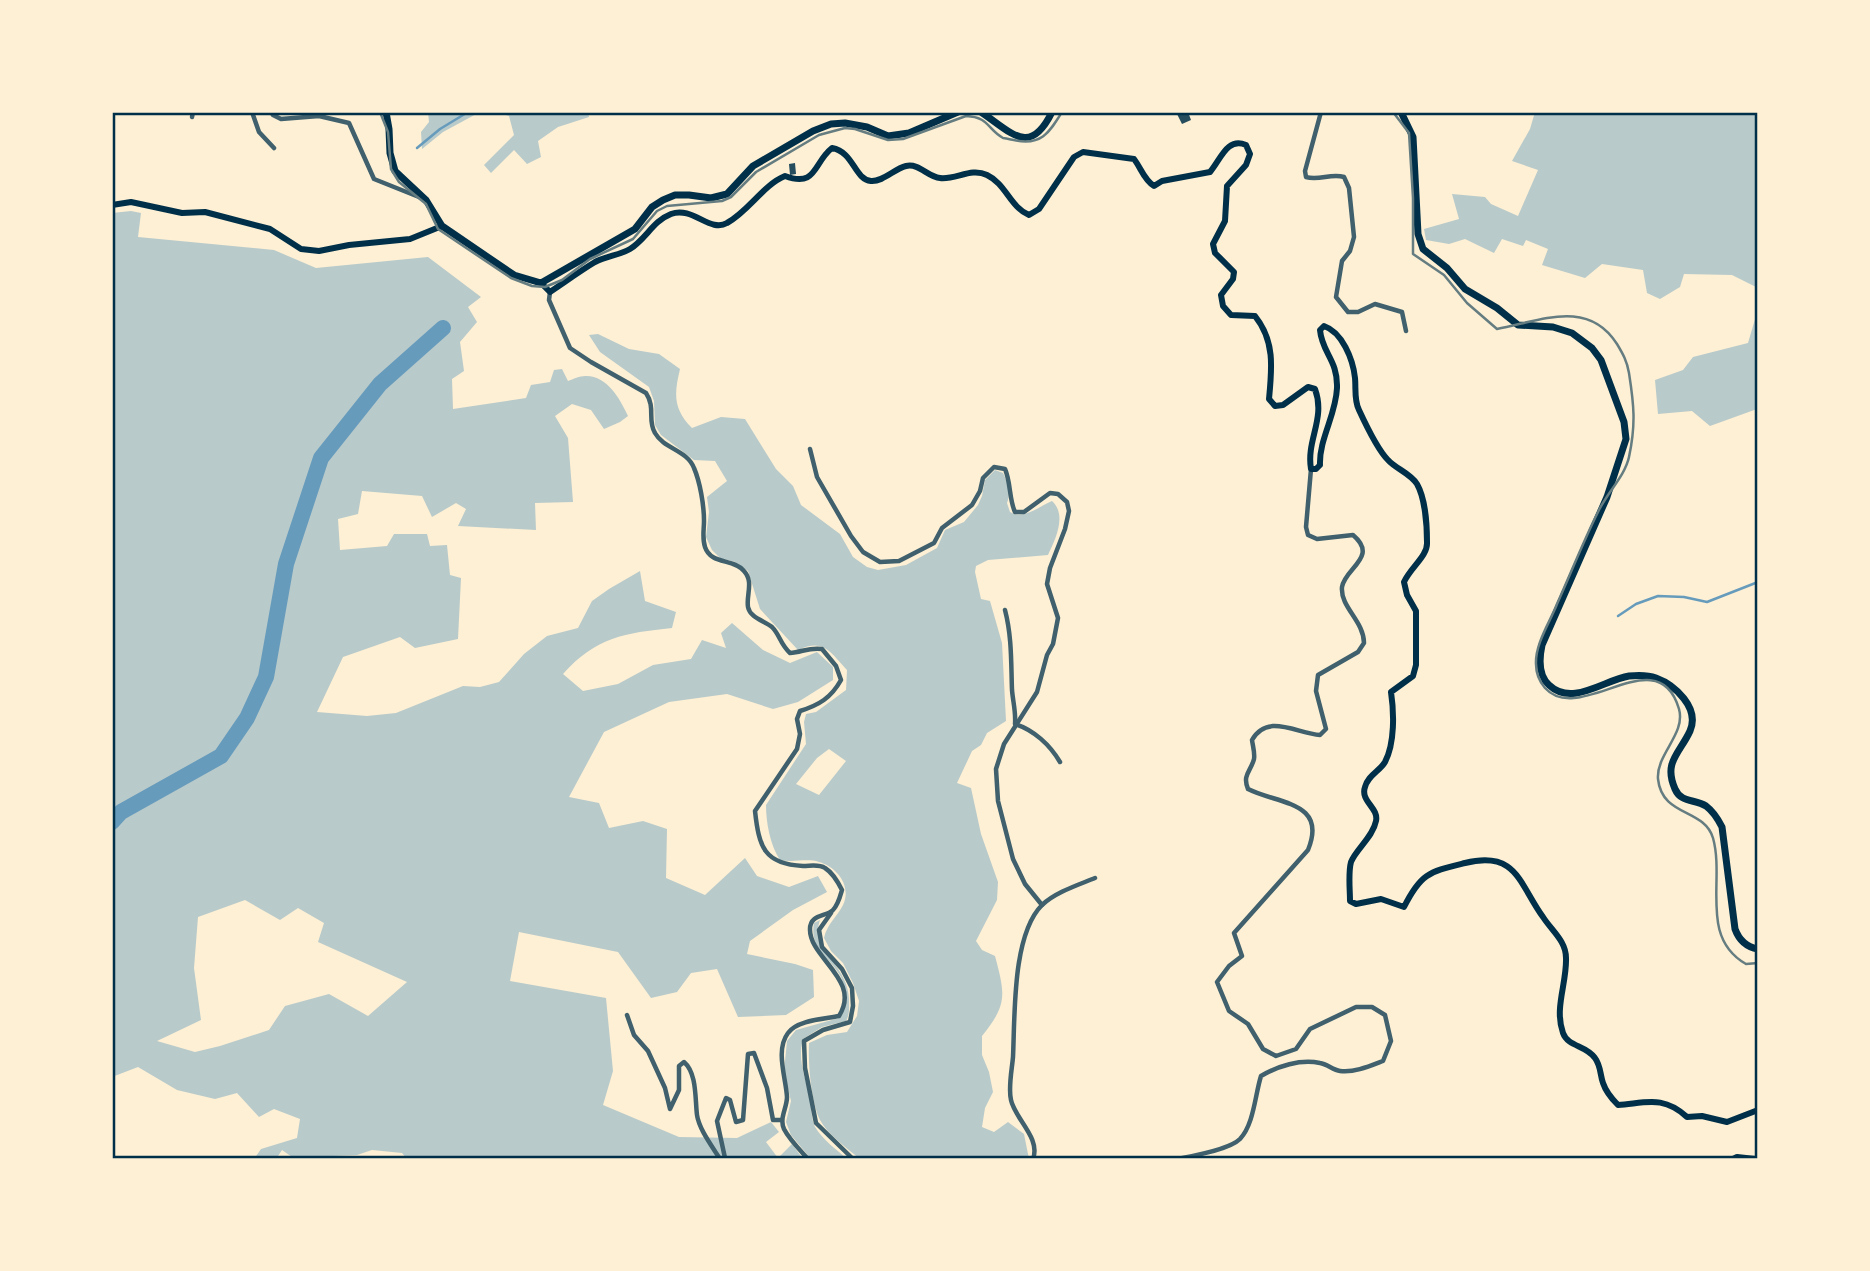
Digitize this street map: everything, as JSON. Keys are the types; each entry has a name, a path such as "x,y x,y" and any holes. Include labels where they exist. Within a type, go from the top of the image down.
{"highway":[{"path":"386,112 390,153 395,171 426,200 442,226 514,275 541,282 635,229 652,207 663,200 682,195 711,198 727,194 753,166 813,131 831,124 845,123 867,127 888,136 909,132 958,112"},
{"path":"981,112 1018,137 1027,138 1043,130 1052,112"},
{"path":"1401,112 1413,137 1418,234 1423,250 1447,268 1465,289 1497,308 1518,325 1553,327 1572,333 1592,348 1601,360 1624,422 1626,439 1606,497 1542,645 1540,662 1543,678 1550,687 1565,694 1582,692 1633,675 1656,678 1680,691 1690,711 1692,728 1673,759 1671,778 1677,795 1685,800 1704,804 1716,814 1722,827 1735,929 1745,944 1758,949"}],"main road":[{"path":"541,282 550,292 597,261 629,250 662,219 675,212 699,216 709,224 718,226 727,223 754,203 774,180 785,176 797,180 806,179 832,148 841,150 849,157 860,176 869,181 877,180 907,165 943,179 964,172 986,174 997,182 1020,211 1029,215 1039,209 1074,157 1083,152 1134,159 1147,182 1154,186 1162,181 1210,172 1229,144 1238,142 1246,145 1250,154 1247,165 1227,186 1224,221 1213,244 1215,253 1234,272 1233,279 1221,295 1223,306 1231,315 1255,316 1265,329 1272,357 1269,399 1275,406 1283,405 1308,387 1315,389 1320,402 1318,428 1310,459 1311,468 1317,469 1337,390 1336,367 1321,338 1320,330 1324,326 1332,328 1352,362 1356,404 1380,452 1418,486 1428,545 1425,555 1414,564 1404,582 1407,595 1416,611 1416,665 1413,676 1391,692 1395,716 1385,762 1370,777 1364,788 1365,799 1376,815 1376,821 1366,843 1352,862 1350,901 1356,904 1381,899 1404,907 1420,879 1432,873 1481,859 1505,864 1521,879 1536,908 1564,946 1566,959 1559,1017 1564,1036 1570,1044 1588,1051 1596,1058 1603,1084 1618,1105 1645,1101 1667,1103 1687,1117 1702,1116 1727,1122 1758,1110"},
{"path":"112,205 131,202 182,213 205,212 270,229 301,248 319,251 410,239 442,226"},
{"path":"1733,1159 1755,1159"}],"street":[{"path":"252,112 259,132 274,148"},
{"path":"271,112 281,119 319,116 349,123 374,179 426,200"},
{"path":"1321,112 1305,171 1306,177 1344,177 1349,188 1354,237 1350,251 1342,261 1336,297 1348,312 1358,312 1375,304 1402,312 1406,331"},
{"path":"550,292 549,300 570,348 646,393 652,401 651,424 655,434 687,457 694,468 704,521 704,544 708,555 745,572 750,587 748,607 752,614 771,626 781,645 790,653 810,647 822,649 836,666 841,680 835,691 824,701 800,711 797,719 800,734 797,749 755,811 761,841 767,853 777,862 817,865 826,869 842,890 839,901 819,930 822,947 842,969 852,988 850,1022 824,1030 804,1041 805,1068 816,1123 853,1159"},
{"path":"810,449 817,477 851,536 863,552 880,562 899,561 934,543 942,528 972,505 984,478 995,467 1005,469 1015,512 1024,512 1050,493 1058,494 1067,502 1069,510 1065,529 1050,568 1047,584 1058,618 1053,644 1047,655 1037,692 1004,744 996,769 998,801 1013,859 1025,884 1042,905"},
{"path":"1177,1159 1239,1140 1248,1127 1261,1076 1275,1067 1307,1061 1322,1063 1339,1072 1362,1069 1382,1061 1391,1041 1385,1015 1372,1007 1356,1007 1310,1029 1296,1049 1276,1056 1263,1049 1248,1024 1229,1011 1217,982 1228,966 1242,956 1234,933 1308,850 1313,837 1313,827 1307,815 1295,804 1248,789 1245,782 1246,772 1253,763 1252,740 1257,731 1270,725 1320,735 1326,729 1316,691 1318,675 1358,652 1364,643 1362,627 1345,602 1342,591 1343,584 1358,565 1363,550 1360,541 1353,536 1318,539 1308,535 1306,527 1311,468"},
{"path":"1005,610 1010,632 1015,724"},
{"path":"1015,724 1039,737 1060,762"},
{"path":"1033,1159 1035,1153 1028,1129 1011,1100 1017,974 1028,928 1042,905 1066,890 1095,878"},
{"path":"808,1159 784,1129 782,1120 787,1097 782,1072 782,1052 786,1034 794,1027 839,1016 843,1010 841,982 834,969 820,955 809,931 810,923 816,917 832,912"},
{"path":"627,1015 634,1035 648,1051 665,1088 670,1109 679,1090 679,1066 684,1062 688,1066 694,1084 698,1119 720,1159 726,1158 717,1121 726,1098 730,1100 736,1122 743,1120 748,1054 754,1053 767,1088 773,1120 782,1120"}],"shaded area":[{"path":"428,112 480,112 443,132 422,149 421,132 429,122"},
{"path":"496,112 588,112 589,117 558,127 538,141 541,157 527,164 514,150 491,173 484,165 514,135 509,116"},
{"path":"1535,112 1758,112 1758,288 1732,275 1684,274 1680,287 1660,299 1647,293 1643,270 1602,264 1585,278 1542,265 1548,249 1526,240 1523,246 1502,239 1494,253 1465,239 1449,244 1426,240 1424,229 1459,219 1452,194 1485,197 1491,204 1518,216 1538,170 1512,161 1530,129"},
{"path":"112,213 141,213 138,237 274,250 316,268 428,257 481,297 468,307 477,322 460,342 464,371 452,379 453,409 526,398 531,385 550,382 554,370 562,369 568,381 585,376 600,379 612,389 628,416 604,429 591,410 572,404 555,416 568,438 573,502 535,503 536,530 458,526 466,509 456,503 432,517 422,496 362,491 358,514 338,519 340,550 387,546 394,534 427,534 430,546 447,545 450,575 461,578 458,639 415,648 400,637 343,657 317,712 367,716 396,713 463,686 480,687 499,682 524,654 547,636 578,628 592,601 640,571 645,601 676,612 672,628 626,635 587,652 563,674 583,691 618,684 653,665 691,659 702,640 726,648 721,633 732,623 763,650 790,663 817,652 833,667 833,680 798,702 773,709 727,694 669,702 604,732 569,797 599,803 609,828 643,821 667,829 666,878 705,895 745,858 757,876 789,887 818,876 827,892 793,910 750,941 747,954 813,970 814,997 786,1015 738,1017 717,969 691,973 677,992 651,998 618,952 519,932 510,981 606,998 613,1071 603,1105 679,1137 737,1138 771,1122 779,1132 766,1142 778,1158 792,1144 803,1159 407,1159 402,1153 372,1150 327,1159 295,1159 282,1150 276,1159 254,1159 261,1149 297,1138 300,1119 274,1109 259,1117 237,1093 215,1099 177,1090 138,1067 112,1077 112,827 123,815 224,759 250,719 271,677 290,564 326,461 385,387 447,324 440,325 378,383 319,458 282,563 264,677 219,754 118,810 112,817","holes":["245,900 280,920 298,908 324,923 318,942 407,982 368,1016 329,994 285,1006 269,1030 220,1046 195,1052 157,1041 201,1020 194,968 198,917"]},
{"path":"1758,309 1757,409 1710,426 1692,411 1658,414 1655,380 1683,370 1693,357 1748,343"},
{"path":"598,334 629,349 659,354 680,369 677,386 678,408 692,428 721,417 745,419 776,469 793,486 801,505 840,534 853,557 867,567 878,570 906,565 937,548 945,530 964,522 978,505 985,480 995,470 1003,473 1006,481 1010,512 1026,514 1052,501 1056,507 1059,527 1048,555 988,560 976,566 981,599 990,601 1002,643 1006,721 987,733 981,745 972,751 957,783 971,788 981,834 998,882 997,900 976,941 982,950 995,956 1002,990 1000,1007 982,1036 982,1055 993,1092 985,1108 982,1127 994,1132 1008,1122 1024,1134 1029,1159 860,1159 823,1126 814,1103 809,1043 827,1035 847,1032 857,1016 859,1001 843,963 831,951 824,938 843,905 846,891 841,878 826,865 805,860 780,860 769,833 766,805 806,744 806,714 816,712 846,690 847,670 820,646 798,650 760,609 748,571 735,562 720,558 712,550 706,537 709,512 707,497 727,481 715,461 694,460 661,435 655,425 654,401 649,387 600,352 589,335","holes":["829,749 846,761 819,795 796,784 817,758"]},
{"path":"820,920 820,940 847,987 849,1013 846,1021 822,1027 803,1039 802,1062 815,1127 847,1159 811,1159 791,1135 786,1122 791,1101 784,1071 787,1041 796,1030 839,1018 844,1011 845,998 841,977 815,940 814,923"}],"building":[{"path":"1188,112 1191,120 1182,124 1177,114"},
{"path":"795,163 796,174 790,175 789,164"}],"waterway":[{"path":"417,148 440,129 468,112"},
{"path":"112,822 121,812 221,756 247,718 266,677 286,564 321,458 380,384 443,328"},
{"path":"1618,616 1636,604 1658,596 1684,597 1707,602 1758,582"}],"railway":[{"path":"380,112 388,132 391,169 399,182 426,204 438,229 511,278 532,286 545,287 562,280 590,259 633,239 657,211 667,206 722,201 731,197 756,172 819,135 845,128 888,140 903,139 966,116 984,121 1003,138 1031,141 1048,132 1062,112"},
{"path":"1393,112 1409,133 1413,254 1444,275 1467,303 1497,329 1546,318 1578,317 1592,321 1605,330 1624,358 1629,373 1634,415 1629,457 1624,471 1601,505 1543,633 1536,656 1537,670 1545,688 1560,697 1578,698 1637,681 1654,681 1669,689 1679,709 1680,718 1675,736 1661,761 1658,779 1661,791 1667,800 1708,828 1716,855 1716,907 1723,939 1732,953 1746,964 1758,963"}]}
